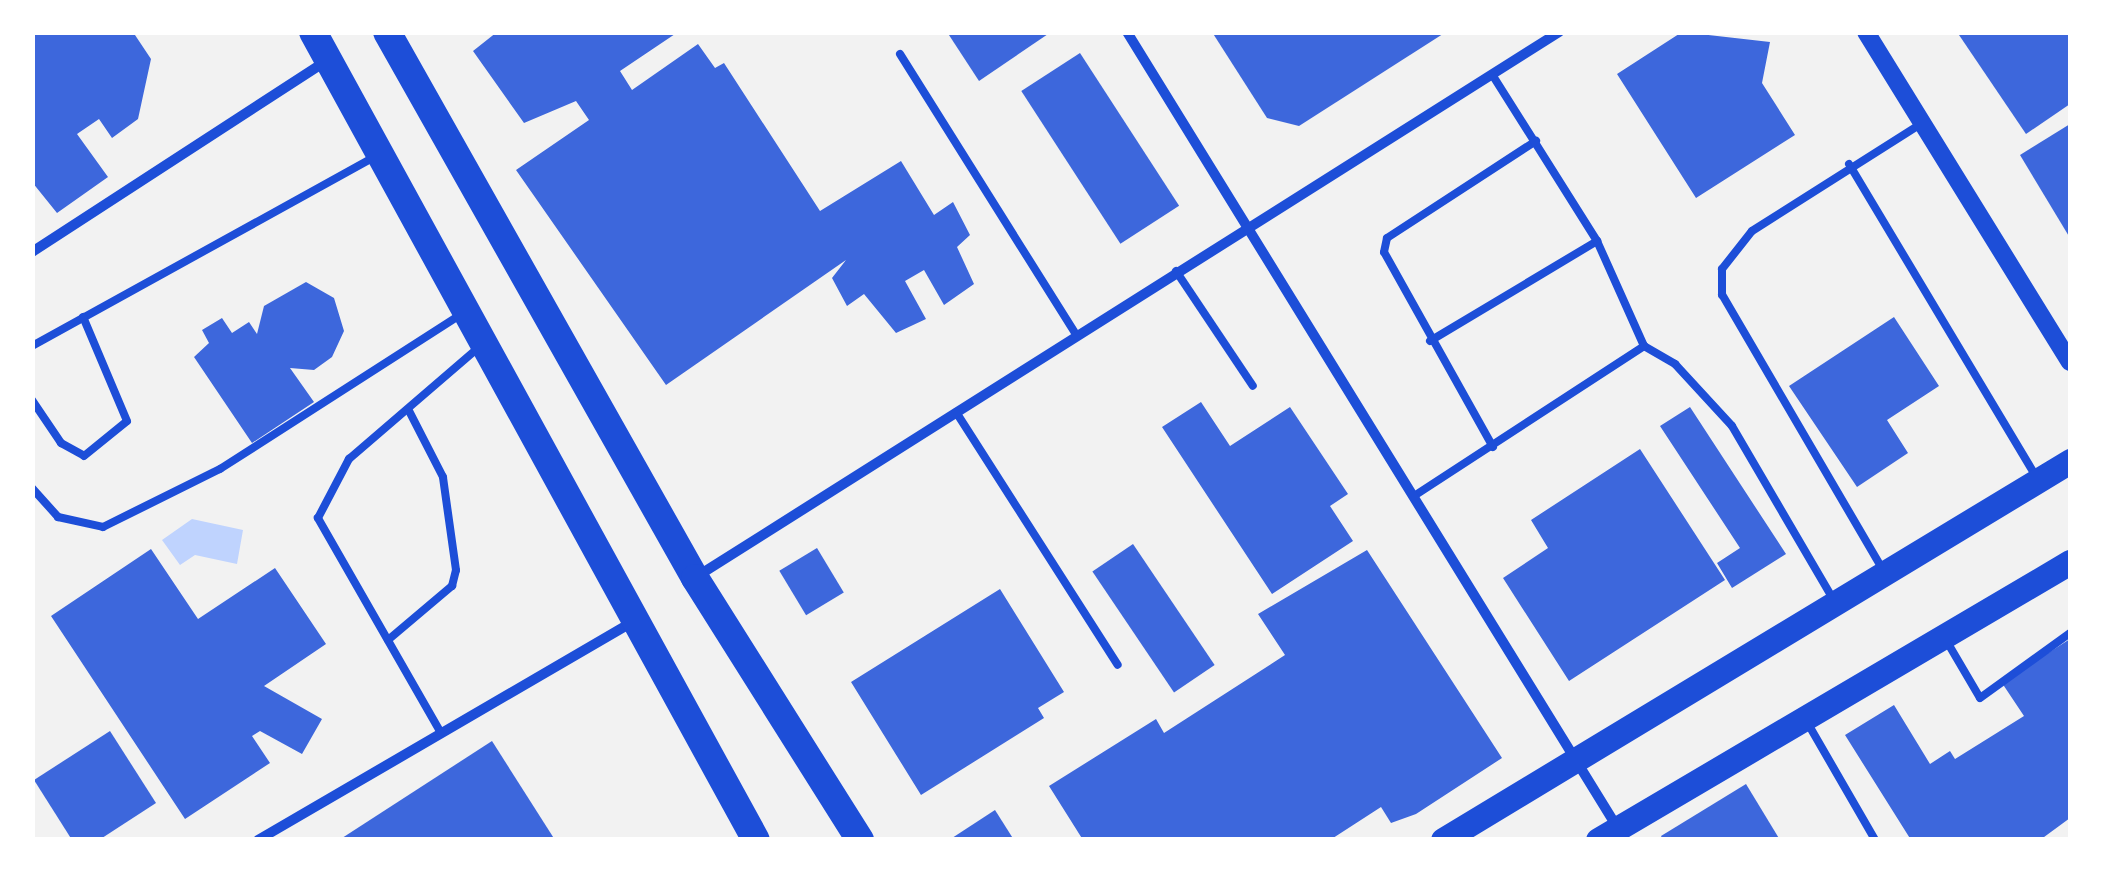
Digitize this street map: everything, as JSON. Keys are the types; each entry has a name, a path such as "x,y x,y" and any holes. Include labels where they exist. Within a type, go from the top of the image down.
{"highway":[{"path":"313,32 480,346 756,840"},
{"path":"387,32 695,578 860,840"}],"main road":[{"path":"1443,840 1578,762 1883,570 2070,462"},
{"path":"1614,835 2070,562"}],"street":[{"path":"1127,32 1578,762 1614,835"},
{"path":"695,578 1559,32"},
{"path":"1866,32 2070,362"},
{"path":"32,252 329,60"},
{"path":"258,840 632,622"}],"lane":[{"path":"900,54 1076,336"},
{"path":"1492,74 1598,241 1644,346 1675,364 1732,426 1834,601"},
{"path":"1883,570 1722,295 1722,269 1752,231 1849,164 1922,123"},
{"path":"1493,447 1390,274 1387,238 1536,141"},
{"path":"32,346 376,156"},
{"path":"1849,164 2038,480"},
{"path":"1430,341 1598,241"},
{"path":"1176,271 1253,386"},
{"path":"32,488 58,517 103,527 220,469 463,313"},
{"path":"32,400 61,443 84,456 127,421 83,317"},
{"path":"441,733 318,518 349,459 480,346"},
{"path":"1414,496 1644,346"},
{"path":"388,640 452,586 456,570 442,477 408,409"},
{"path":"956,412 1118,664"},
{"path":"1944,636 1980,698 2070,632"},
{"path":"1804,718 1875,840"}],"water":[{"path":"192,519 243,530 237,564 195,555 180,565 162,540"}],"building":[{"path":"32,32 133,32 151,59 138,119 112,138 99,119 77,134 108,177 57,213 32,182"},
{"path":"497,32 678,32 620,71 632,90 698,44 715,68 724,63 820,211 901,161 934,215 953,202 970,235 957,247 974,284 944,305 924,270 905,281 926,319 896,333 864,294 847,306 832,278 846,260 666,385 516,170 589,120 576,101 524,123 473,51"},
{"path":"947,32 1051,32 979,81"},
{"path":"1212,32 1446,32 1299,126 1267,118"},
{"path":"1682,32 1770,42 1762,83 1795,135 1696,198 1617,74"},
{"path":"1957,32 2070,32 2070,104 2026,134"},
{"path":"1080,53 1179,206 1120,244 1021,91"},
{"path":"2070,124 2070,238 2020,155"},
{"path":"306,282 334,298 344,331 332,357 314,370 290,368 314,402 252,443 194,357 209,343 202,330 222,318 232,333 249,322 257,334 264,306"},
{"path":"1894,317 1939,386 1887,420 1908,453 1857,487 1789,386"},
{"path":"1201,402 1230,446 1290,407 1348,494 1330,506 1353,541 1272,594 1162,427"},
{"path":"1690,407 1786,554 1732,588 1717,563 1740,548 1660,426"},
{"path":"1640,449 1725,580 1569,681 1503,578 1548,548 1531,520"},
{"path":"1133,544 1215,665 1174,692 1092,571"},
{"path":"817,548 844,593 806,615 779,571"},
{"path":"151,549 198,619 275,568 326,644 264,686 322,719 302,754 260,731 252,736 270,763 185,819 51,616"},
{"path":"1367,550 1502,758 1416,814 1391,823 1381,807 1330,840 1083,840 1049,786 1156,719 1164,733 1285,655 1258,614"},
{"path":"1000,589 1064,692 1038,708 1044,718 921,795 851,682"},
{"path":"2070,639 2070,818 2040,840 1911,840 1845,735 1894,705 1930,764 1950,751 1955,759 2024,716 2002,683"},
{"path":"110,731 156,803 99,840 72,840 34,780"},
{"path":"492,741 555,840 339,840"},
{"path":"1746,784 1780,840 1663,840 1661,836"},
{"path":"995,810 1014,840 949,840"}]}
